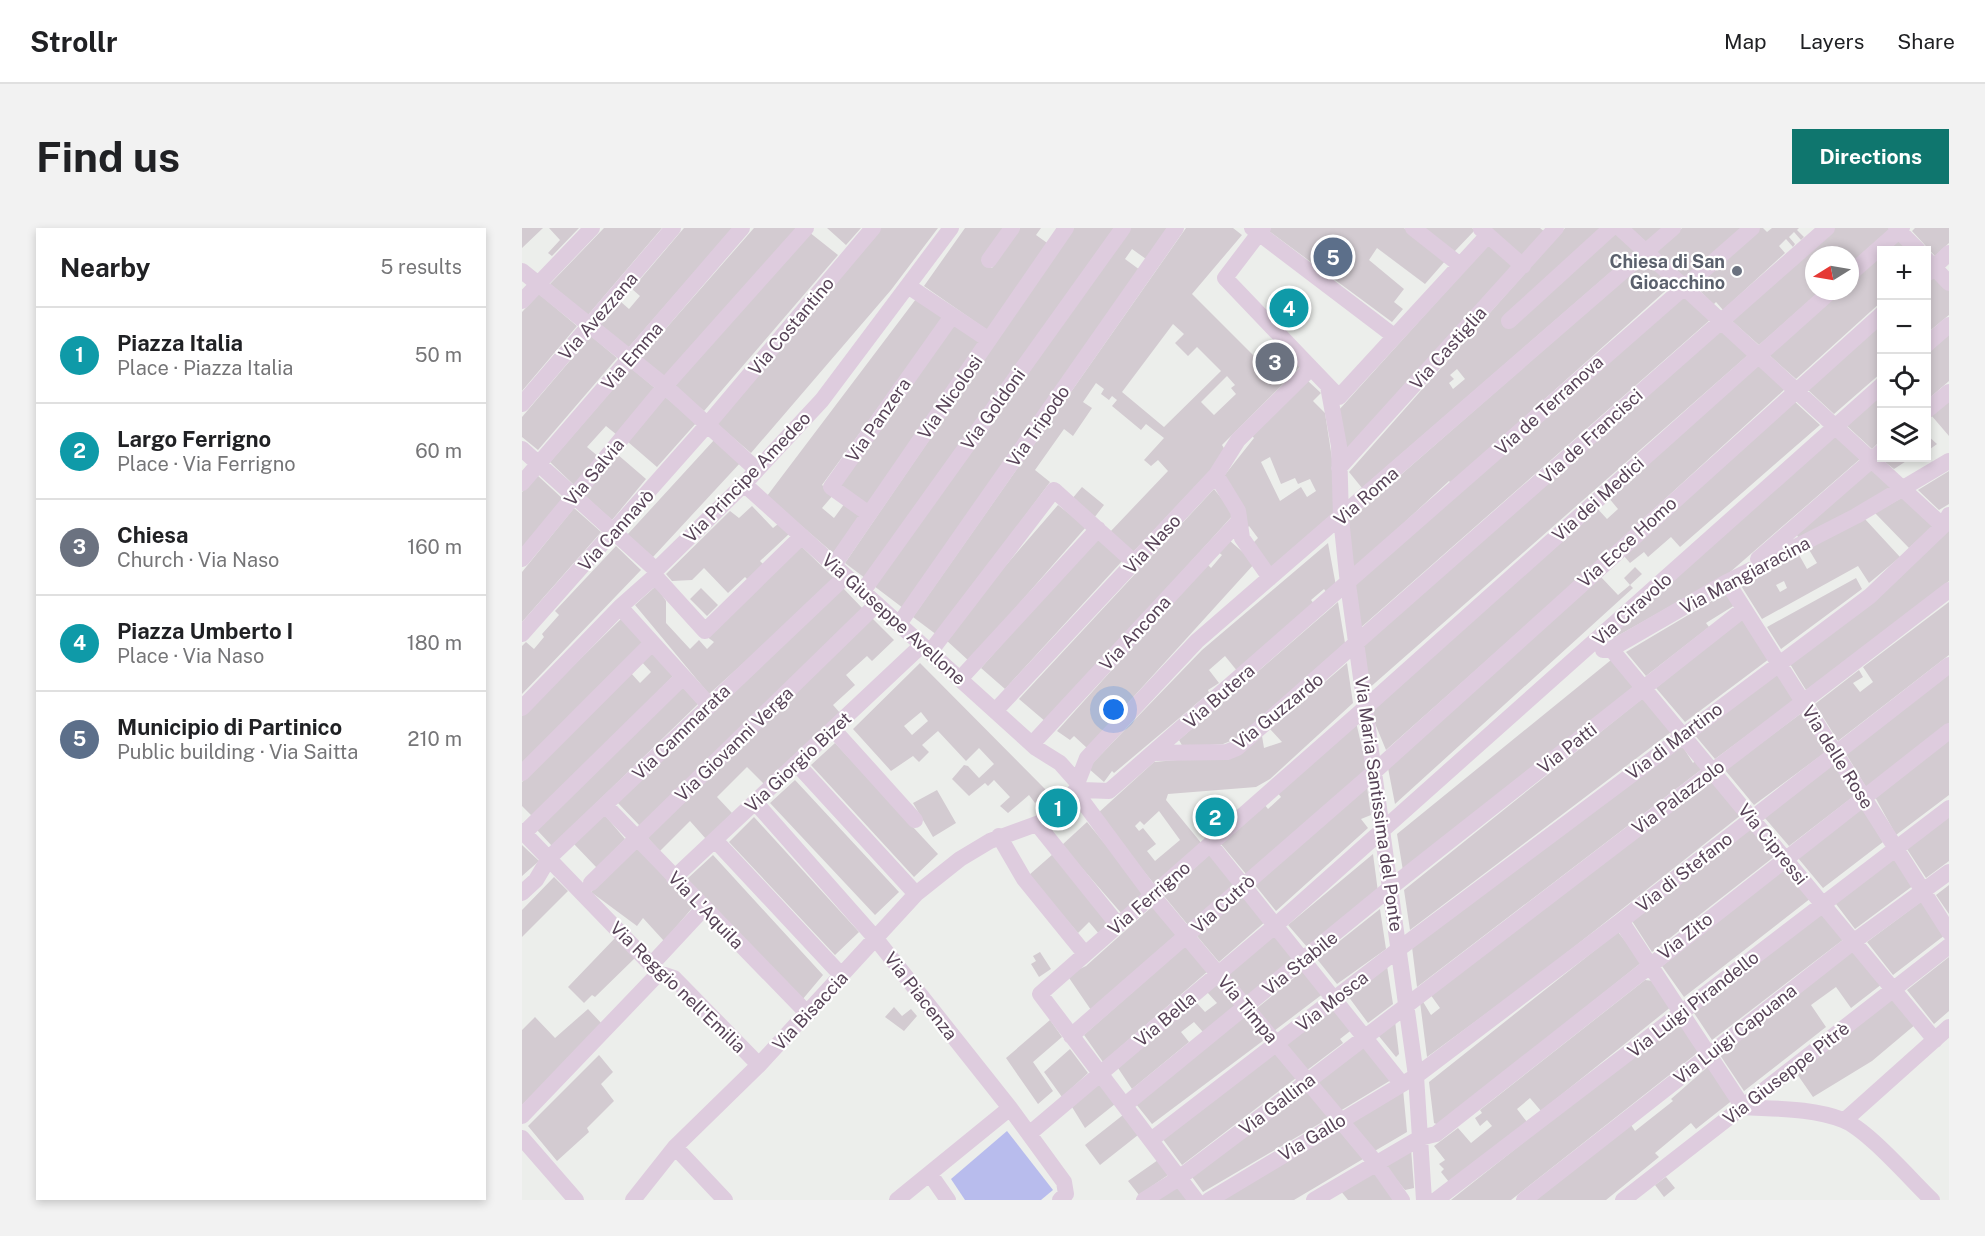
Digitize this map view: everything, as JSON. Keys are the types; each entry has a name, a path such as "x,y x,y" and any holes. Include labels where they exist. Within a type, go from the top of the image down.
{"street":[{"path":"522,301 592,228"},
{"name":"Via Avezzana","path":"522,404 673,228"},
{"name":"Via Emma","path":"522,483 742,228"},
{"name":"Via Salvia","path":"522,559 665,386 806,228"},
{"name":"Via Costantino","path":"708,424 873,228"},
{"name":"Via Principe Amedeo","path":"522,708 744,484 822,400 951,228"},
{"path":"989,261 1012,228"},
{"name":"Via Nicolosi","path":"840,570 869,514 1066,228"},
{"name":"Via Goldoni","path":"862,591 1123,228"},
{"name":"Via Tripodo","path":"899,624 1176,228"},
{"path":"1413,228 1460,265"},
{"path":"1509,321 1611,228"},
{"name":"Via di Martino","path":"1399,949 1870,596 1946,520 1903,487 1876,455 1835,427 1620,228"},
{"name":"Via Roma","path":"1078,789 1088,758 1197,641 1673,228"},
{"name":"Via de Terranova","path":"1348,584 1752,228"},
{"name":"Via de Francisci","path":"1357,644 1827,228"},
{"name":"Via Castiglia","path":"1339,468 1523,266 1553,229"},
{"path":"1859,266 1899,229 1914,246"},
{"path":"1397,334 1258,230 1225,278 1332,397 1397,334 1460,265 1484,232 1523,266"},
{"path":"1931,266 1949,253"},
{"path":"1931,269 1949,283"},
{"path":"522,271 665,386 757,470"},
{"path":"908,286 988,340"},
{"name":"Via dei Medici","path":"1366,707 1821,300"},
{"name":"Via Panzera","path":"869,514 831,487 952,316"},
{"name":"Via Ecce Homo","path":"1374,772 1877,318"},
{"path":"1931,341 1949,325"},
{"name":"Via Naso","path":"995,711 1216,475 1238,440 1308,371"},
{"name":"Via Ciravolo","path":"1382,831 1877,389"},
{"path":"1930,408 1949,392"},
{"name":"Via Maria Santissima del Ponte","path":"1332,397 1339,446 1341,518 1348,584 1406,1004 1408,1079 1420,1138 1424,1200"},
{"name":"Via Cannavò","path":"522,634 615,532 708,424"},
{"path":"522,449 573,497 615,532 656,573 705,631 802,536"},
{"path":"1734,578 1876,455"},
{"name":"Via Mangiaracina","path":"1583,653 1611,649 1734,578 1856,516 1949,461"},
{"path":"1216,475 1238,511 1242,538 1270,578"},
{"name":"Via Giuseppe Avellone","path":"744,484 995,711 1039,749 1060,763 1078,789 1093,818"},
{"name":"Via Giorgio Bizet","path":"674,878 833,729 926,648 1054,490 1098,529"},
{"name":"Via Ancona","path":"1039,749 1238,522"},
{"path":"960,679 1098,529 1136,562"},
{"name":"Via Cammarata","path":"522,893 536,880 549,858 710,705 840,570"},
{"name":"Via delle Rose","path":"1734,578 1744,609 1949,932"},
{"name":"Via Butera","path":"1078,789 1109,791 1348,584"},
{"name":"Via Palazzolo","path":"1406,1004 1949,590"},
{"name":"Via Giovanni Verga","path":"591,883 877,604"},
{"path":"620,607 710,705"},
{"name":"Via Patti","path":"1390,888 1744,609"},
{"path":"522,773 652,643"},
{"name":"Via Guzzardo","path":"1153,753 1227,752 1237,748 1357,644"},
{"name":"Via Cipressi","path":"1611,649 1935,1040"},
{"name":"Via di Stefano","path":"1408,1079 1621,921 1949,665"},
{"path":"523,832 683,677"},
{"name":"Via Ferrigno","path":"1071,1036 1040,994 1366,707"},
{"path":"833,729 915,820"},
{"name":"Via Zito","path":"1314,1200 1334,1195 1376,1163 1420,1138 1436,1134 1649,964 1949,731"},
{"path":"796,763 916,894"},
{"name":"Via Cutrò","path":"1071,1036 1374,772"},
{"name":"Via Bisaccia","path":"633,1200 675,1147 808,1014 916,894 960,859 999,836 1059,819 1078,789"},
{"name":"Via Piacenza","path":"755,802 876,939 1010,1108 1064,1182 1065,1194 1060,1200"},
{"name":"Via L'Aquila","path":"604,805 808,1014"},
{"name":"Via Luigi Pirandello","path":"1436,1200 1949,808"},
{"name":"Via Timpa","path":"1093,818 1152,895 1376,1163 1402,1200"},
{"path":"1039,823 1119,925"},
{"name":"Via Bella","path":"1029,1134 1220,974 1382,831"},
{"name":"Via Reggio nell'Emilia","path":"523,832 655,969 674,978 759,1065"},
{"path":"999,836 1024,879 1085,954"},
{"path":"715,840 842,976"},
{"path":"1210,844 1365,1036 1408,1079"},
{"name":"Via Luigi Capuana","path":"1524,1200 1853,942 1949,872"},
{"name":"Via Stabile","path":"1125,1105 1390,888"},
{"path":"522,1116 655,969 704,908"},
{"path":"1621,921 1743,1107 1812,1112 1845,1120 1863,1134 1932,1200"},
{"name":"Via Giuseppe Pitrè","path":"1623,1200 1949,946"},
{"name":"Via Mosca","path":"1151,1140 1399,949"},
{"name":"Via Gallina","path":"1144,1200 1179,1178 1406,1004"},
{"path":"1845,1120 1949,1027"},
{"path":"1071,1036 1196,1200"},
{"name":"Via Gallo","path":"1209,1200 1408,1079"},
{"path":"897,1200 1010,1108"},
{"path":"522,1138 576,1200"},
{"path":"675,1147 724,1200"},
{"path":"930,1174 948,1200"}],"shaded area":[{"path":"1007,1131 1053,1190 1041,1200 965,1200 951,1179"}],"building":[{"path":"522,228 543,228 522,248"},
{"path":"549,228 579,228 552,256 548,253 560,240"},
{"path":"604,228 662,228 588,315 550,284"},
{"path":"684,228 733,228 628,348 600,325 621,302 629,309 640,296 632,289"},
{"path":"754,228 799,228 665,380 640,358"},
{"path":"827,228 861,228 846,245"},
{"path":"879,228 938,228 891,290 751,453 715,422"},
{"path":"965,228 1006,228 982,262 992,268 1020,228 1041,228 1036,235 1050,245 990,332 924,286"},
{"path":"1074,228 1114,228 865,578 845,563"},
{"path":"1128,228 1168,228 1146,259 1132,249 1125,259 1140,270 903,608 874,586"},
{"path":"1186,228 1233,228 1242,235 1192,294 1256,358 1275,339 1301,366 1222,445 1227,453 1133,552 1110,532 1168,471 1158,460 1151,466 1144,460 1164,438 1146,424 1141,430 1112,406 1117,400 1112,396 1109,400 1101,394 1104,389 1096,383 1083,402 1092,408 1073,436 1064,429 1035,470 1050,482 937,635 913,617","holes":["1173,324 1184,334 1175,343 1188,356 1197,347 1221,371 1164,427 1122,392","1227,376 1235,385 1231,388 1236,394 1214,415 1201,402"]},
{"path":"1271,228 1404,228 1446,260 1425,284 1377,248 1369,260 1404,289 1394,302 1403,309 1392,322 1269,231"},
{"path":"1424,228 1472,228 1475,230 1454,252"},
{"path":"1489,228 1540,228 1546,233 1523,257"},
{"path":"1565,228 1603,228 1615,232 1635,251 1362,488 1349,472","holes":["1457,369 1465,379 1453,389 1449,383 1454,379 1450,375"]},
{"path":"1630,228 1662,228 1646,242"},
{"path":"1682,228 1742,228 1685,278 1656,251"},
{"name":"Chiesa di San Gioacchino","path":"1758,228 1763,228 1767,232 1772,228 1799,228 1797,230 1804,237 1801,240 1794,232 1789,237 1795,244 1793,247 1786,239 1779,246 1785,253 1723,310 1716,302 1713,305 1694,284"},
{"path":"1834,228 1891,228 1859,256 1859,246 1814,246"},
{"path":"1915,228 1949,228 1949,243 1935,256 1931,252 1931,246 1926,246 1912,231"},
{"path":"809,232 838,255 704,411 674,387"},
{"path":"1900,239 1907,246 1891,246"},
{"path":"1489,244 1515,267 1348,457 1338,411"},
{"path":"1805,254 1805,300 1810,300 1759,345 1731,320"},
{"path":"1877,258 1877,306 1796,379 1768,354 1830,300 1859,300 1859,274"},
{"path":"1646,260 1673,284 1451,483 1449,481 1351,572 1347,522"},
{"path":"1934,274 1949,289 1949,315 1931,330 1931,300 1931,277"},
{"path":"1682,293 1711,319 1358,630 1353,585"},
{"path":"539,294 577,326 522,391 522,312"},
{"path":"916,299 943,318 822,485 834,494 822,508 834,518 845,503 861,515 833,553 767,496"},
{"path":"954,324 981,343 867,507 839,486"},
{"path":"1877,326 1877,376 1834,414 1807,389"},
{"path":"1721,328 1748,355 1367,690 1360,647"},
{"path":"1949,333 1949,381 1931,397 1931,354 1931,349"},
{"path":"591,336 617,358 538,450 522,437 522,417"},
{"path":"1758,364 1785,389 1558,597 1386,750 1369,709 1596,507 1607,519 1618,509 1608,497"},
{"path":"631,368 656,389 617,435 606,426 587,447 599,457 575,486 550,462"},
{"path":"1308,381 1321,393 1313,401 1325,413 1333,465 1335,513 1270,568 1253,543 1258,538 1248,527 1224,476 1254,438 1252,436","holes":["1270,457 1281,484 1295,478 1298,484 1310,479 1316,491 1307,497 1301,487 1280,501 1261,462"]},
{"path":"665,397 697,422 657,467 628,442"},
{"path":"1877,397 1877,444 1872,449 1846,425"},
{"path":"1949,400 1949,436 1931,415"},
{"path":"1794,401 1820,425 1680,547 1671,537 1648,557 1644,552 1630,563 1624,556"},
{"path":"1836,434 1860,459 1729,573 1614,638 1608,631"},
{"path":"715,439 741,462 653,557 627,535"},
{"path":"1931,439 1937,444 1931,448"},
{"path":"617,454 646,479 612,520 584,495"},
{"path":"1885,462 1905,462 1894,469"},
{"path":"1872,466 1897,489 1799,539 1796,533"},
{"path":"1949,471 1949,504 1939,510 1918,490"},
{"path":"537,475 563,499 522,548 522,492"},
{"path":"1082,487 1104,505 1094,518 1071,500"},
{"path":"1214,489 1234,514 1046,722 1019,699"},
{"path":"1905,496 1934,525 1909,548 1875,513"},
{"path":"1058,505 1086,527 969,661 946,640 975,601"},
{"path":"752,506 773,528 778,524 789,534 760,561 766,567 750,582 745,577 728,593 704,568 692,580 672,581 666,574 730,511 739,518"},
{"path":"574,508 601,532 522,622 522,572"},
{"path":"1864,518 1900,557 1869,583 1858,566 1762,619 1740,584 1798,553 1807,569 1817,563 1808,548","holes":["1784,581 1787,588 1780,592 1776,585"]},
{"path":"1949,528 1949,581 1900,624 1806,690 1790,664"},
{"path":"1097,537 1123,560 1005,689 981,668"},
{"path":"1229,540 1255,563 1087,748 1074,736 1070,740 1057,731 1207,564 1211,568 1222,555 1218,552"},
{"path":"1328,543 1336,586 1327,593 1324,589 1311,600 1315,605 1238,672 1225,656 1209,670 1219,683 1208,690 1209,693 1114,773 1112,771 1104,782 1088,768 1202,650"},
{"path":"799,544 836,580 709,694 635,605 656,586 666,601 666,623 690,649 699,640 707,649 714,642 706,636"},
{"path":"616,546 641,570 522,694 522,646 526,642 534,649 544,637 542,634 559,615 555,611"},
{"path":"1635,567 1642,574 1630,585 1624,578"},
{"path":"1601,577 1618,595 1630,585 1633,588 1395,804 1388,768"},
{"path":"1856,578 1862,589 1781,649 1767,627"},
{"path":"701,588 718,605 707,616 690,599"},
{"path":"843,588 864,610 640,826 616,801"},
{"path":"1727,592 1735,605 1706,623 1709,627 1646,676 1626,652"},
{"path":"1338,602 1345,643 1238,738 1223,744 1183,747 1179,740"},
{"path":"1949,602 1949,655 1838,741 1815,704 1859,670 1863,677 1853,683 1860,692 1873,682 1863,667"},
{"path":"1743,617 1769,659 1685,722 1656,688"},
{"path":"622,618 643,642 522,767 522,716"},
{"path":"872,618 894,640 872,661 867,656 846,675 855,685 833,705 840,713 765,785 747,767 717,797 732,813 706,839 690,821 660,851 646,836"},
{"path":"651,650 673,676 534,818 522,806 522,782 630,672 640,683 651,672 640,660"},
{"path":"1611,660 1634,687 1403,871 1397,834"},
{"path":"920,663 1047,791 1035,803 1029,795 1008,813 1000,806 1010,797 994,780 988,786 985,783 969,796 952,779 964,765 968,766 979,778 994,764 979,748 966,761 938,731 922,745 929,752 919,762 913,756 891,771 853,729","holes":["921,712 928,721 912,735 904,726"]},
{"path":"1347,663 1353,703 1270,779 1256,787 1168,794 1166,800 1202,844 1155,885 1097,814 1154,762 1234,755 1262,736 1264,748 1282,742 1270,729","holes":["1159,811 1180,840 1155,861 1147,851 1156,844 1143,828 1139,831 1135,826 1140,821 1144,825"]},
{"path":"1777,672 1795,700 1715,759 1694,734"},
{"path":"1949,673 1949,723 1866,787 1845,752"},
{"path":"680,684 698,704 552,846 537,830"},
{"path":"1643,698 1671,732 1410,930 1404,890"},
{"path":"1803,712 1827,751 1754,805 1725,770"},
{"path":"1356,722 1367,769 1246,874 1221,844 1264,804 1268,809 1281,797 1277,792"},
{"path":"1949,739 1949,795 1896,835 1875,797"},
{"path":"835,743 938,854 914,877 811,765"},
{"path":"1681,744 1693,763 1695,761 1702,769 1417,987 1412,947"},
{"path":"1834,763 1854,796 1789,846 1764,817"},
{"path":"795,780 899,892 875,915 770,803"},
{"path":"1711,780 1741,815 1536,977 1427,1057 1420,1002 1422,1000 1431,1015 1440,1008 1430,994"},
{"path":"1367,787 1371,815 1361,819 1368,828 1276,911 1255,885"},
{"path":"937,790 956,823 933,837 913,803"},
{"path":"1862,808 1883,842 1823,888 1798,858"},
{"path":"603,813 625,839 597,868 573,843"},
{"path":"1949,813 1949,861 1926,878 1905,846"},
{"path":"754,817 859,932 835,955 729,842"},
{"path":"1087,822 1146,894 1122,914 1062,845"},
{"path":"1751,828 1775,856 1652,952 1632,921"},
{"path":"522,845 539,861 522,876"},
{"path":"636,847 693,907 664,941 643,918 637,926 591,892"},
{"path":"1053,854 1112,924 1100,935 1089,922 1078,933 1029,875"},
{"path":"1210,854 1235,884 1188,925 1164,896"},
{"path":"1373,854 1378,892 1308,948 1288,925"},
{"path":"713,855 823,975 802,1000 687,879"},
{"path":"1892,856 1914,885 1855,929 1833,900"},
{"path":"1782,871 1789,873 1811,898 1684,997 1662,966"},
{"path":"554,877 568,891 522,937 522,910"},
{"path":"1949,885 1949,914 1936,895"},
{"path":"1244,895 1266,921 1219,962 1197,936"},
{"path":"1922,901 1945,935 1893,975 1867,942"},
{"path":"1154,905 1178,934 1091,1010 1067,975 1086,966"},
{"path":"1380,909 1386,949 1337,984 1317,959"},
{"path":"1823,913 1844,939 1712,1040 1692,1010"},
{"path":"1618,932 1642,962 1439,1125 1434,1123 1429,1082"},
{"path":"1275,933 1295,958 1246,997 1227,974"},
{"path":"616,937 636,957 595,997 592,995 584,1003 568,987"},
{"path":"1187,944 1208,971 1103,1062 1084,1035"},
{"path":"1855,949 1882,984 1851,1008 1836,987 1811,1005 1826,1027 1744,1091 1720,1055"},
{"path":"1040,952 1051,969 1039,977 1031,964 1036,961 1033,956"},
{"path":"1949,957 1949,1011 1934,1024 1907,990"},
{"path":"1387,966 1393,1004 1368,1023 1348,996"},
{"path":"1305,969 1324,993 1274,1031 1256,1009"},
{"path":"1645,980 1654,981 1672,1006 1541,1111 1530,1098 1517,1109 1527,1122 1449,1182 1441,1172 1444,1169 1439,1164 1445,1160 1434,1146 1458,1128 1471,1143 1492,1126 1487,1120 1480,1126 1475,1118 1482,1113 1480,1110"},
{"path":"1217,982 1236,1005 1203,1032 1194,1022 1181,1032 1189,1042 1132,1089 1118,1068 1196,1002 1205,1012 1217,1003 1207,992"},
{"path":"1894,998 1916,1024 1872,1061 1813,1097 1797,1074"},
{"path":"1334,1006 1354,1028 1340,1039 1343,1043 1306,1071 1284,1044"},
{"path":"894,1007 902,1016 911,1009 917,1016 904,1031 885,1017"},
{"path":"588,1009 603,1025 522,1105 522,1030 535,1017 555,1038"},
{"path":"1245,1016 1264,1040 1152,1124 1136,1104"},
{"path":"1680,1018 1701,1050 1511,1200 1451,1200"},
{"path":"1050,1020 1062,1037 1033,1062 1053,1091 1038,1104 1006,1058"},
{"path":"1395,1021 1399,1054 1396,1057 1378,1035"},
{"path":"1366,1044 1396,1077 1340,1111 1315,1082"},
{"path":"1070,1049 1088,1073 1062,1097 1044,1072"},
{"path":"1274,1052 1296,1078 1182,1165 1162,1138"},
{"path":"599,1055 613,1072 601,1084 614,1101 587,1128 589,1132 557,1161 528,1126"},
{"path":"1711,1064 1734,1099 1696,1129 1691,1123 1655,1153 1659,1157 1606,1200 1536,1200 1631,1125 1635,1131 1673,1101 1671,1099"},
{"path":"1099,1083 1115,1104 1085,1128 1072,1107"},
{"path":"1306,1089 1329,1118 1203,1192 1192,1177"},
{"path":"1403,1089 1407,1132 1373,1152 1349,1123"},
{"path":"1123,1115 1138,1135 1100,1165 1085,1145"},
{"path":"1338,1129 1363,1159 1294,1200 1219,1200"},
{"path":"1411,1148 1414,1188 1405,1190 1384,1164"},
{"path":"1158,1160 1168,1175 1139,1195 1128,1181"},
{"path":"1373,1171 1396,1200 1348,1200 1340,1190"},
{"path":"1666,1177 1675,1188 1664,1197 1655,1185"},
{"path":"1176,1185 1187,1200 1153,1200"}],"place":[{"name":"Municipio di Partinico","path":"1333,257"},
{"name":"Chiesa di San Gioacchino","path":"1737,271"},
{"name":"Piazza Umberto I","path":"1289,308"},
{"name":"Chiesa","path":"1275,362"},
{"name":"Piazza Italia","path":"1058,808"},
{"name":"Largo Ferrigno","path":"1215,817"}]}
